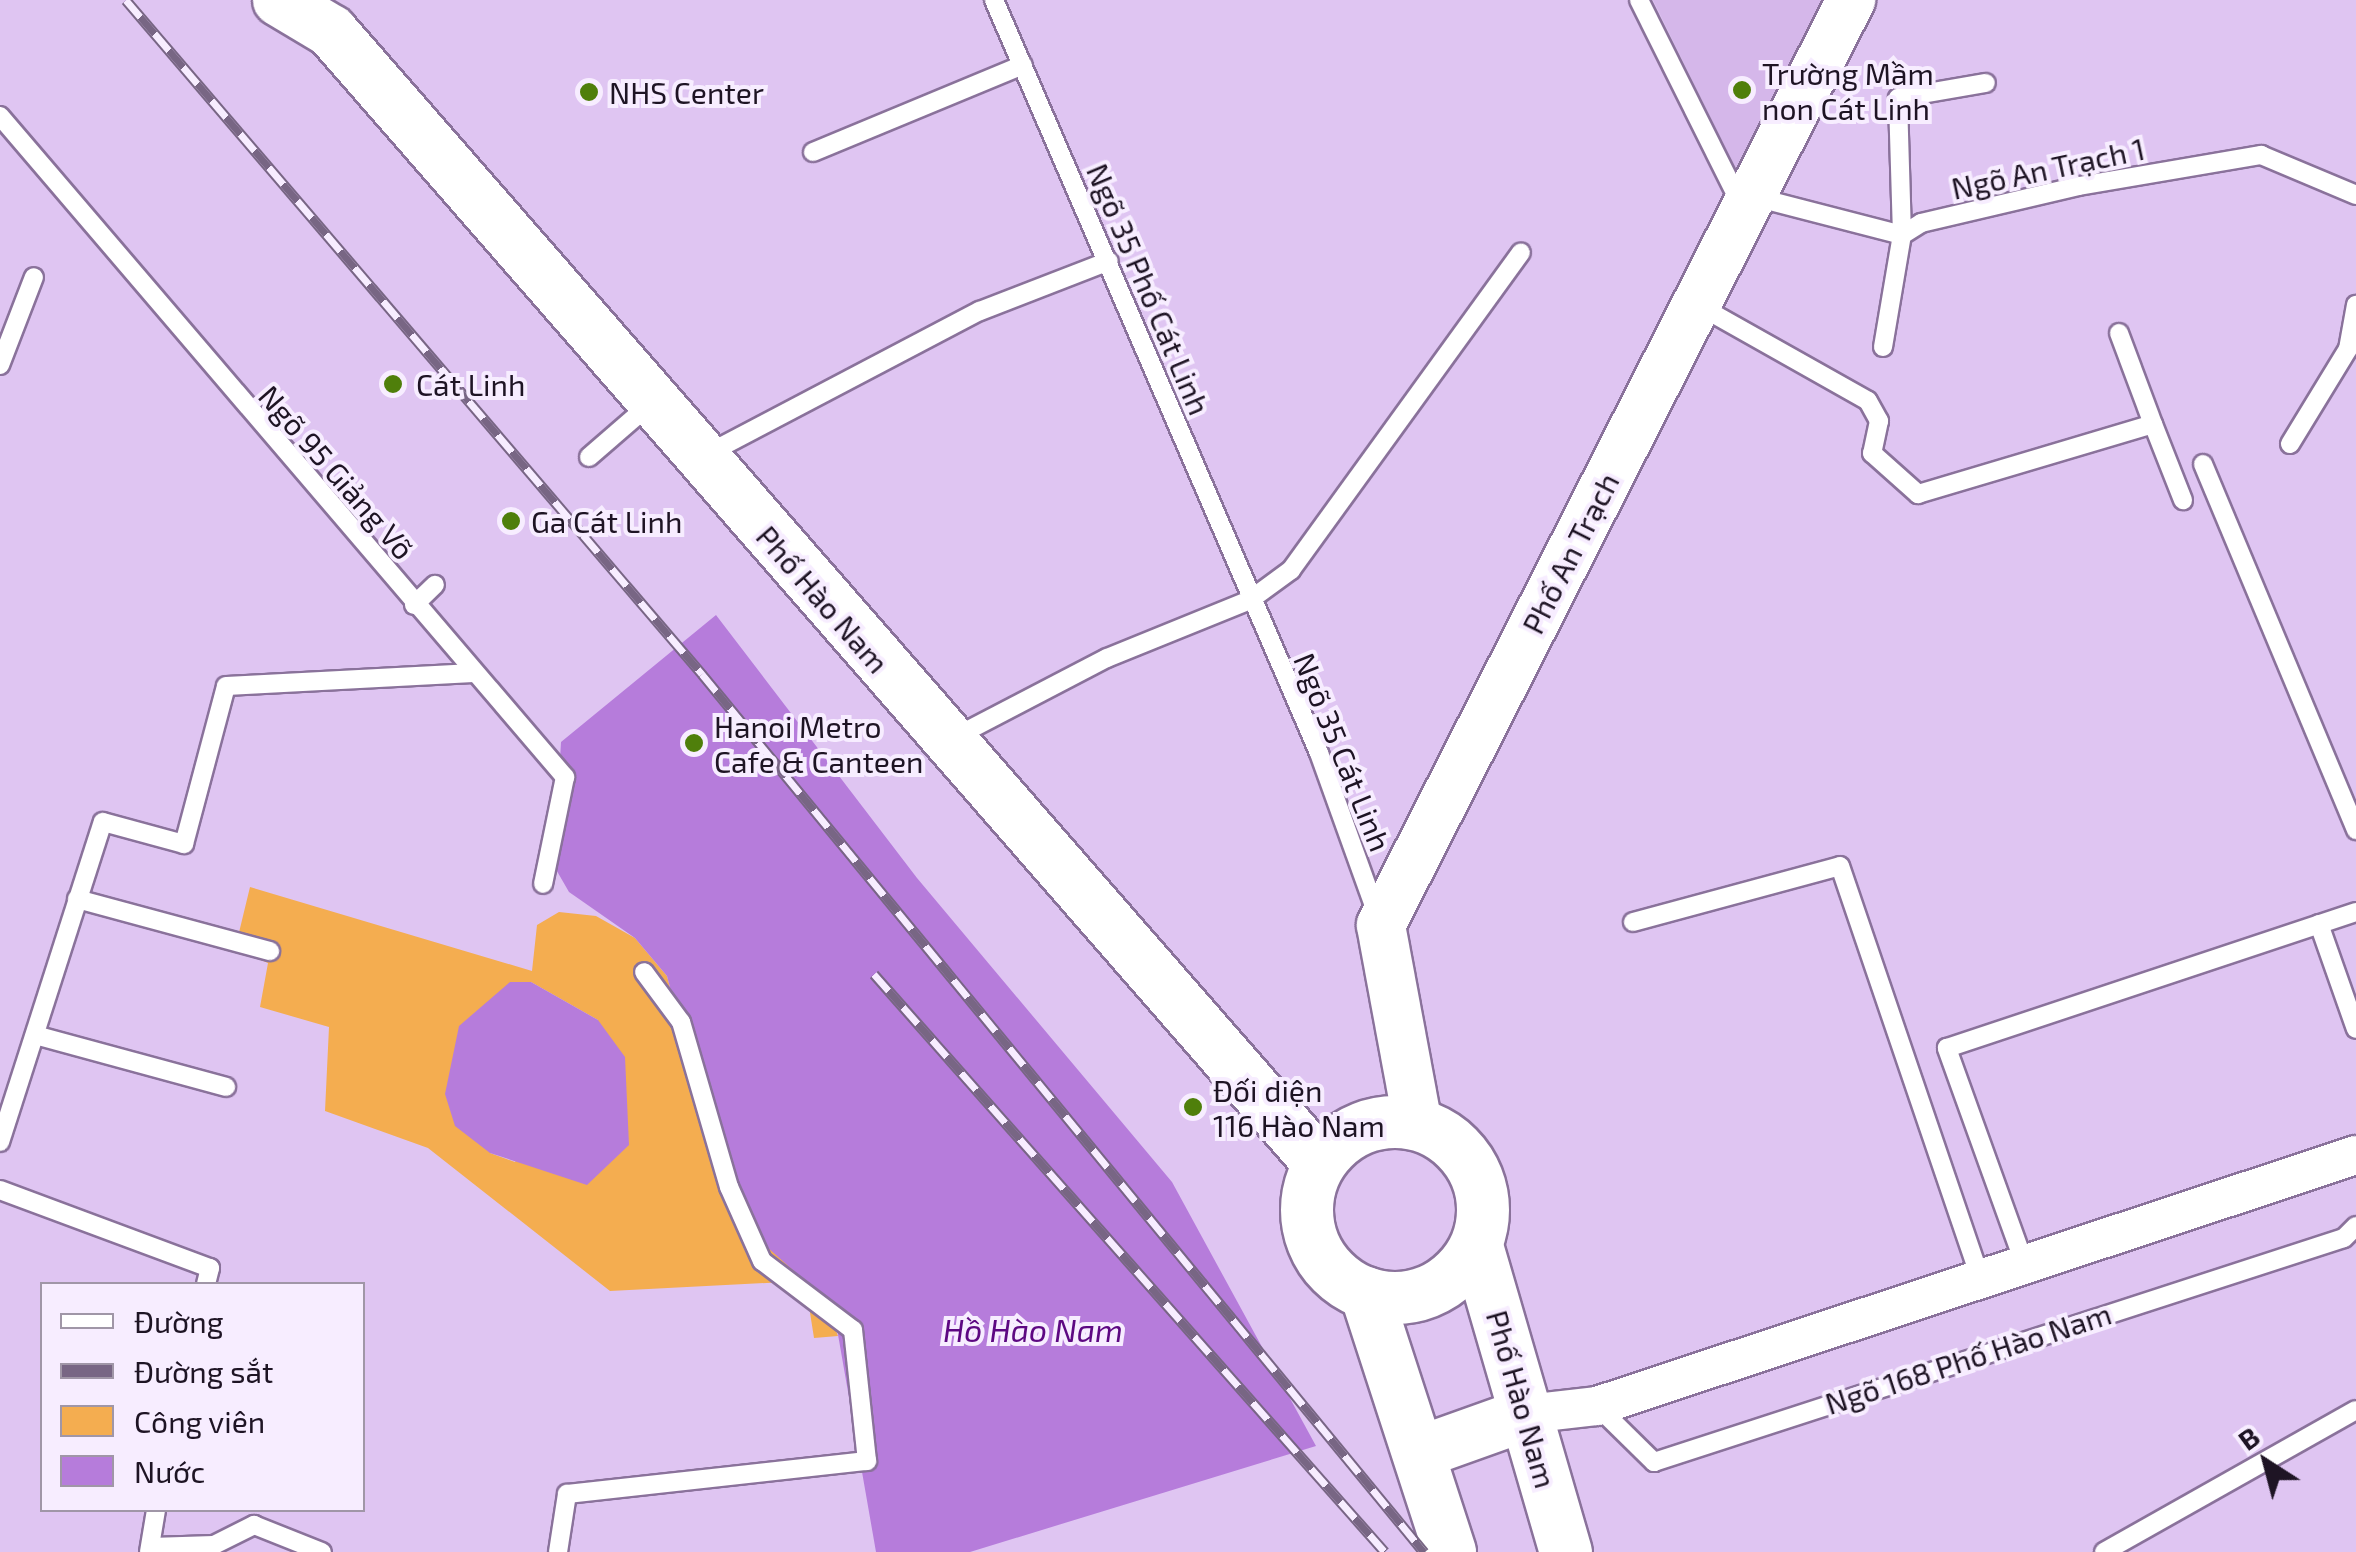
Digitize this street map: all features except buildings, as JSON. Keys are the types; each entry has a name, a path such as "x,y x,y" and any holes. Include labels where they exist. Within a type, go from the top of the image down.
{"main road":[{"name":"Phố Hào Nam","path":"279,0 326,16 946,742 1319,1164"},
{"path":"1418,1125 1360,1125 1319,1164 1310,1196 1320,1246 1340,1278 1366,1293 1423,1299 1476,1246"},
{"name":"Phố Hào Nam","path":"1418,1125 1462,1158 1476,1182 1476,1246 1566,1552"},
{"path":"1366,1293 1421,1452 1450,1552"},
{"path":"1421,1452 1526,1414"}],"street":[{"name":"Phố An Trạch","path":"1382,925 1851,0"},
{"path":"1382,925 1418,1125"},
{"path":"1526,1414 1597,1406 1982,1283 2356,1155"}],"lane":[{"name":"Ngõ 35 Phố Cát Linh","path":"994,0 1250,600"},
{"path":"1640,0 1747,203 1902,235"},
{"path":"813,152 1023,65"},
{"path":"1883,347 1902,235 1898,98 1986,83"},
{"name":"Ngõ 95 Giảng Võ","path":"0,116 565,777 543,884"},
{"name":"Ngõ An Trạch 1","path":"1902,235 1921,222 2079,186 2261,154 2356,194"},
{"path":"946,742 1106,658 1250,600 1290,570 1521,252"},
{"path":"700,457 980,311 1109,262"},
{"path":"0,364 34,276"},
{"path":"1696,304 1868,400 1879,421 1872,453 1918,494 2153,424"},
{"path":"2290,444 2348,349 2356,305"},
{"path":"2118,333 2182,500"},
{"path":"589,456 652,402"},
{"path":"2202,464 2356,830"},
{"path":"414,604 435,585"},
{"name":"Ngõ 35 Cát Linh","path":"1250,600 1382,925"},
{"path":"0,1142 102,822 184,844 226,686 474,673"},
{"path":"1633,922 1840,866 1982,1283"},
{"path":"77,899 270,951"},
{"path":"2026,1268 1947,1048 2356,912"},
{"path":"2319,924 2356,1029"},
{"path":"558,1552 567,1494 867,1461 852,1330 762,1261 729,1187 682,1022 644,972"},
{"path":"36,1035 226,1087"},
{"path":"0,1190 210,1268 206,1282"},
{"name":"Ngõ 168 Phố Hào Nam","path":"1597,1406 1654,1462 2344,1238 2356,1226"},
{"path":"2104,1552 2356,1410"},
{"path":"156,1512 150,1550 214,1545 254,1525 322,1552"}],"shaded area":[{"name":"Trường Mầm non Cát Linh","path":"1653,0 1833,0 1741,180"}],"green space":[{"path":"250,887 532,971 537,925 559,912 596,916 635,938 667,976 729,1213 819,1286 838,1336 814,1338 805,1281 610,1291 428,1148 325,1111 329,1027 260,1007 268,963 235,949","holes":["531,982 598,1020 515,1162 490,1153"]}],"water":[{"name":"Hồ Hào Nam","path":"716,615 917,878 1172,1182 1316,1446 970,1552 876,1552 833,1306 729,1213 667,976 635,938 569,892 554,866 561,742"},
{"path":"510,982 531,982 598,1020 625,1057 629,1145 587,1185 490,1153 455,1126 445,1094 459,1026"}],"railway":[{"path":"126,0 702,674 1424,1552"},
{"path":"874,974 1385,1552"}],"place":[{"name":"Trường Mầm non Cát Linh","path":"1742,90"},
{"name":"NHS Center","path":"589,92"},
{"name":"Cát Linh","path":"393,384"},
{"name":"Ga Cát Linh","path":"511,521"},
{"name":"Hanoi Metro Cafe & Canteen","path":"694,743"},
{"name":"Đối diện 116 Hào Nam","path":"1193,1107"}]}
